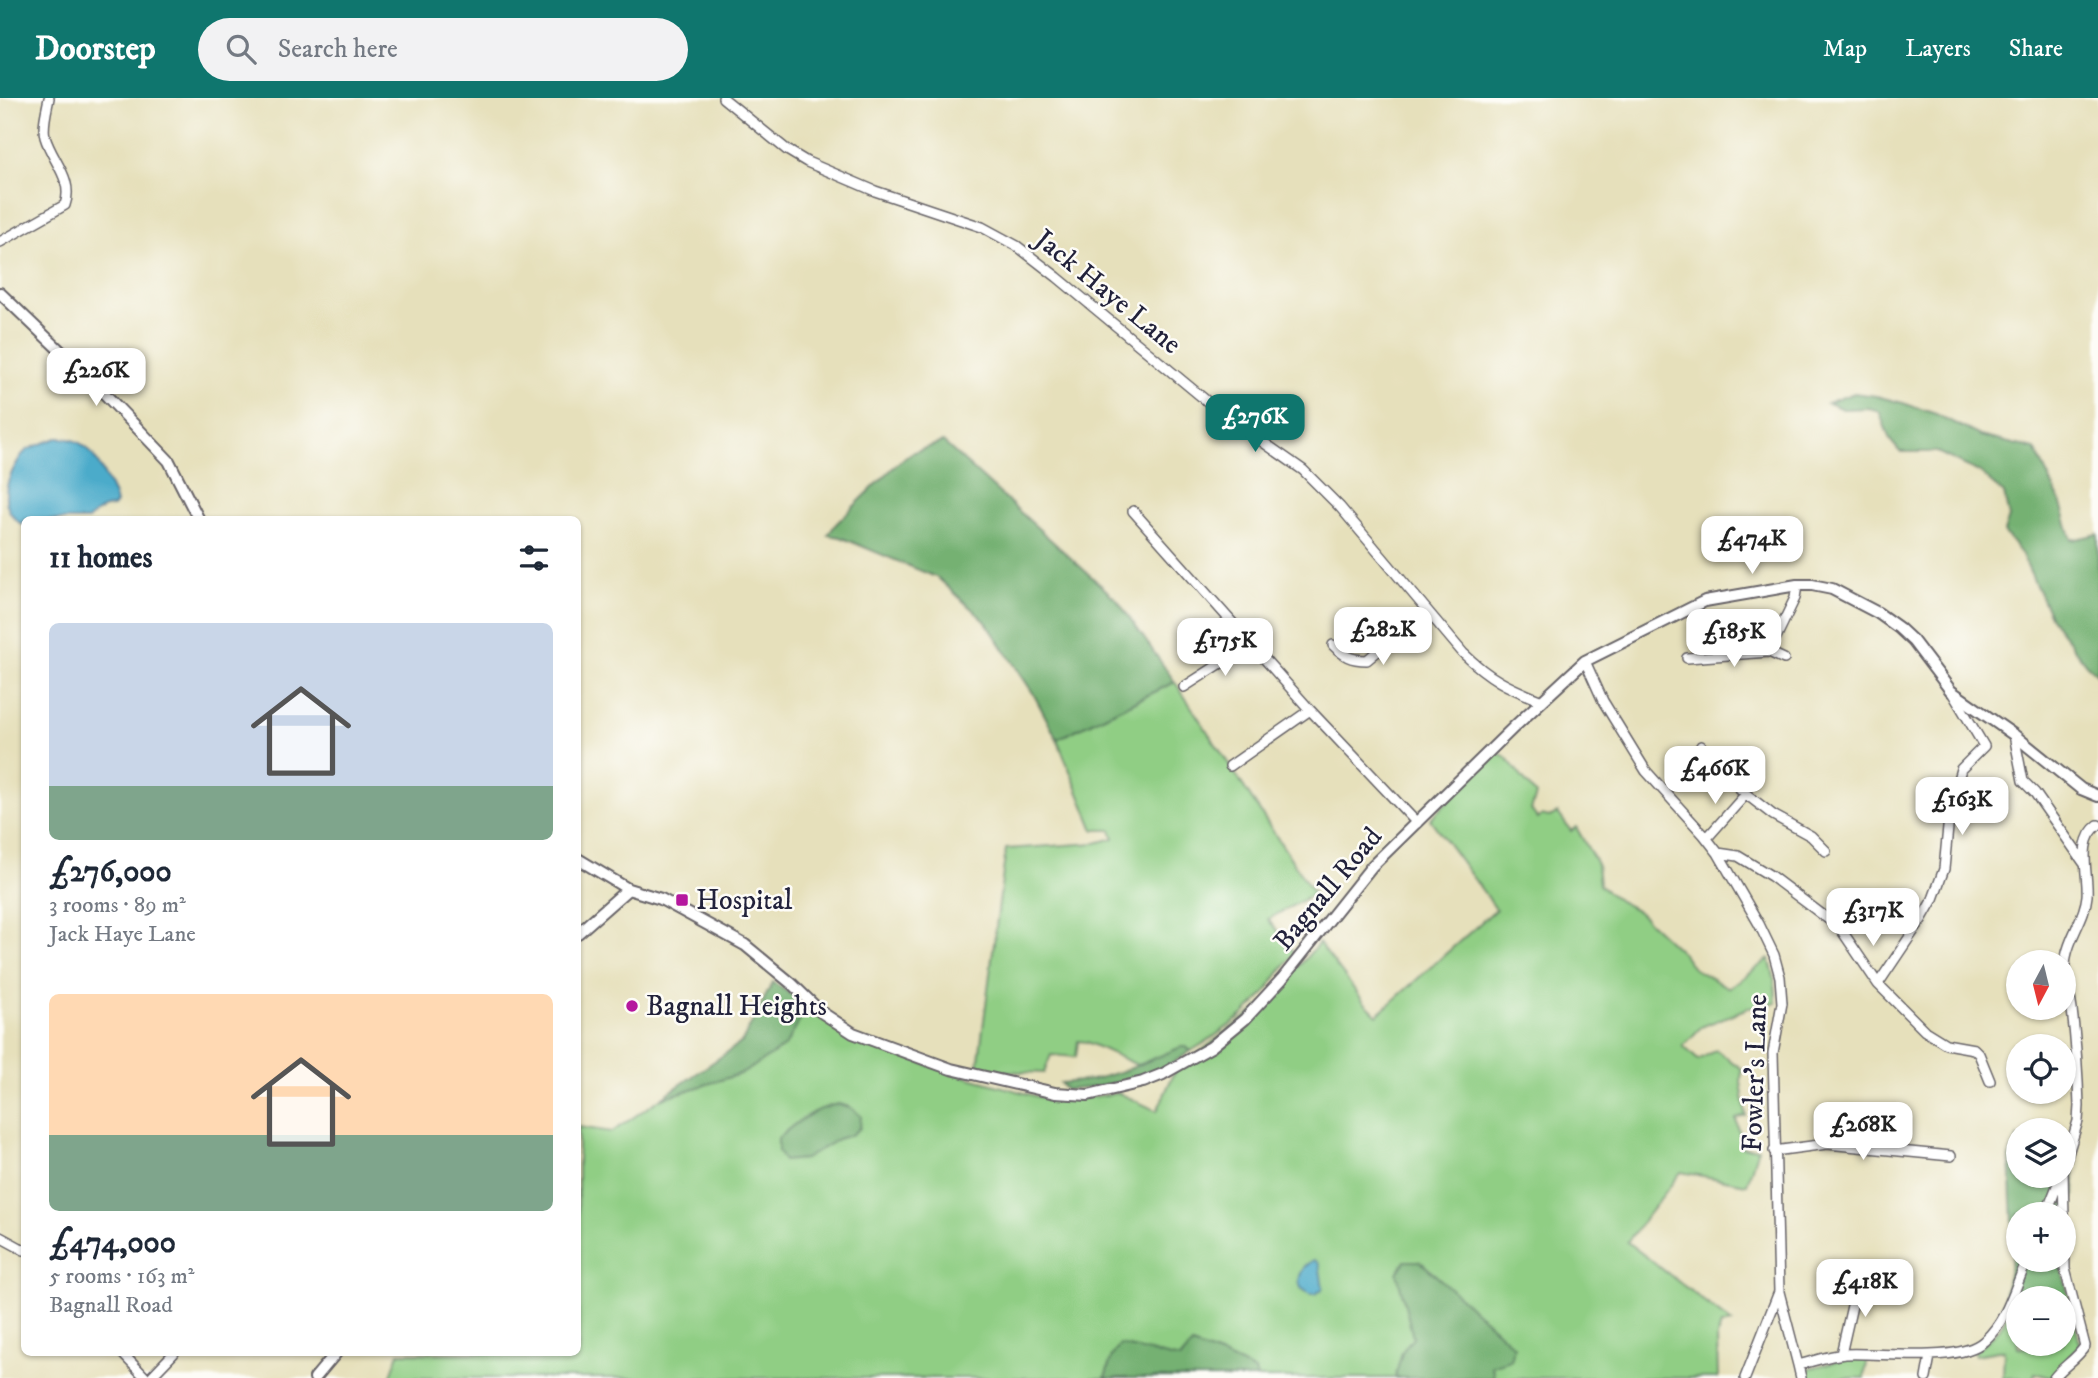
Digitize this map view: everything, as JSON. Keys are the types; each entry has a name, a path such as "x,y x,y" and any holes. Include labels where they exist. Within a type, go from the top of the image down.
{"street":[{"path":"0,242 65,205 69,194 62,172 44,135 49,98"},
{"name":"Jack Haye Lane","path":"723,98 787,150 807,162 887,196 982,227 1017,246 1220,412 1303,470 1340,507 1463,653 1485,674 1542,701"},
{"path":"0,293 100,389 169,461 197,516"},
{"path":"1133,511 1310,710 1417,822"},
{"path":"1769,652 1795,598 1797,585"},
{"name":"Bagnall Road","path":"581,861 628,889 661,899 745,945 821,1012 853,1033 951,1069 1055,1093 1088,1095 1118,1090 1163,1074 1210,1046 1245,1019 1282,979 1340,908 1358,880 1542,701 1585,662 1705,601 1797,585 1832,589 1878,613 1899,628 1951,691 2014,735 2081,789 2098,796"},
{"path":"1333,645 1345,657 1367,660 1426,611"},
{"path":"1184,687 1251,644"},
{"path":"1687,658 1769,652 1784,659"},
{"name":"Fowler's Lane","path":"1585,662 1603,701 1646,771 1718,853 1774,955 1780,977 1782,1003 1773,1053 1779,1292"},
{"path":"1878,984 1933,898 1944,869 1950,807 1961,769 1984,746 1951,691"},
{"path":"1230,766 1310,710"},
{"path":"2014,735 2023,781 2035,793 2084,863"},
{"path":"1701,746 1704,756 1746,794 1773,815 1811,836 1826,851"},
{"path":"1707,838 1746,794"},
{"path":"2076,1128 2079,1106 2072,1009 2065,959 2073,934 2083,916 2088,895 2084,863 2089,838 2098,825"},
{"path":"1718,853 1738,856 1771,876 1840,928 1878,984 1925,1031 1946,1044 1974,1049 1979,1054 1990,1081"},
{"path":"581,930 628,889"},
{"path":"1774,1152 1828,1144 1951,1156"},
{"path":"2054,1378 2085,1346 2065,1269 2063,1188"},
{"path":"0,1237 21,1248"},
{"path":"1798,1365 1841,1354 1930,1356 1979,1346 1996,1328 2022,1272"},
{"path":"1841,1354 1854,1297 1852,1284"},
{"path":"1779,1292 1801,1378"},
{"path":"1745,1378 1779,1292"},
{"path":"127,1356 148,1378 171,1356"},
{"path":"314,1378 334,1356"},
{"path":"1926,1378 1930,1356"}],"green space":[{"path":"1854,393 1903,403 1936,414 1980,436 2035,449 2060,501 2072,540 2098,534 2098,675 2086,664 2051,618 2022,555 2004,532 2009,517 2004,494 1979,472 1937,452 1900,452 1890,440 1879,411 1869,408 1843,409 1827,403"},
{"path":"943,442 1117,600 1175,682 1057,739 1033,693 986,622 938,578 840,537 828,535 899,462 914,452"},
{"path":"1175,682 1314,894 1268,919 1296,955 1248,1010 1191,1051 1186,1047 1137,1065 1087,1042 1078,1041 1076,1057 1051,1055 1044,1073 978,1067 1006,849 1096,843 1114,838 1111,830 1094,830 1057,739"},
{"path":"1499,753 1506,757 1536,795 1531,810 1538,819 1542,815 1549,817 1558,813 1571,831 1576,827 1597,864 1599,885 1619,901 1635,909 1683,954 1693,968 1729,988 1769,959 1771,964 1776,1003 1750,1007 1701,1027 1683,1046 1698,1060 1716,1050 1742,1069 1746,1116 1736,1119 1743,1148 1758,1148 1747,1184 1681,1172 1627,1242 1732,1323 1721,1325 1717,1337 1718,1378 1237,1378 1112,1356 1105,1378 390,1378 398,1356 581,1356 581,1127 612,1132 797,1005 824,1018 849,1035 896,1055 970,1078 1039,1097 1078,1099 1119,1093 1157,1111 1175,1071 1270,999 1319,943 1377,1015 1496,909 1430,819 1494,754"},
{"path":"773,982 799,1000 806,1010 785,1046 743,1073 660,1099 742,1042"},
{"path":"1181,1047 1191,1051 1163,1068 1131,1080 1066,1090 1060,1083 1092,1080 1129,1069"},
{"path":"838,1104 850,1107 861,1116 860,1128 805,1159 784,1161 778,1152 778,1138 806,1117"},
{"path":"2011,1188 2075,1188 2071,1202 2012,1202"},
{"path":"1405,1261 1420,1261 1514,1346 1510,1360 1492,1366 1494,1378 1395,1378 1402,1352 1413,1337 1397,1273"},
{"path":"2009,1272 2063,1272 2066,1286 2006,1286"},
{"path":"2006,1287 2006,1310 2002,1307"},
{"path":"2006,1316 2006,1356 2070,1356 2051,1378 2035,1373 2033,1378 2003,1378 2004,1350 1975,1355 1974,1351 2002,1324"},
{"path":"2076,1327 2080,1345 2076,1350"},
{"path":"1120,1345 1180,1359 1192,1345 1255,1371 1257,1378 1105,1378 1112,1356"},
{"path":"1850,1358 1868,1358 1864,1378 1807,1378 1806,1369"}],"water":[{"path":"57,438 69,439 87,448 99,465 116,503 93,516 21,516 21,523 8,508 7,485 24,452"},
{"path":"1314,1260 1319,1263 1323,1288 1316,1294 1310,1294 1301,1288 1299,1280 1307,1265"}],"place":[{"name":"Hospital","path":"682,900"},
{"name":"Bagnall Heights","path":"632,1006"}]}
